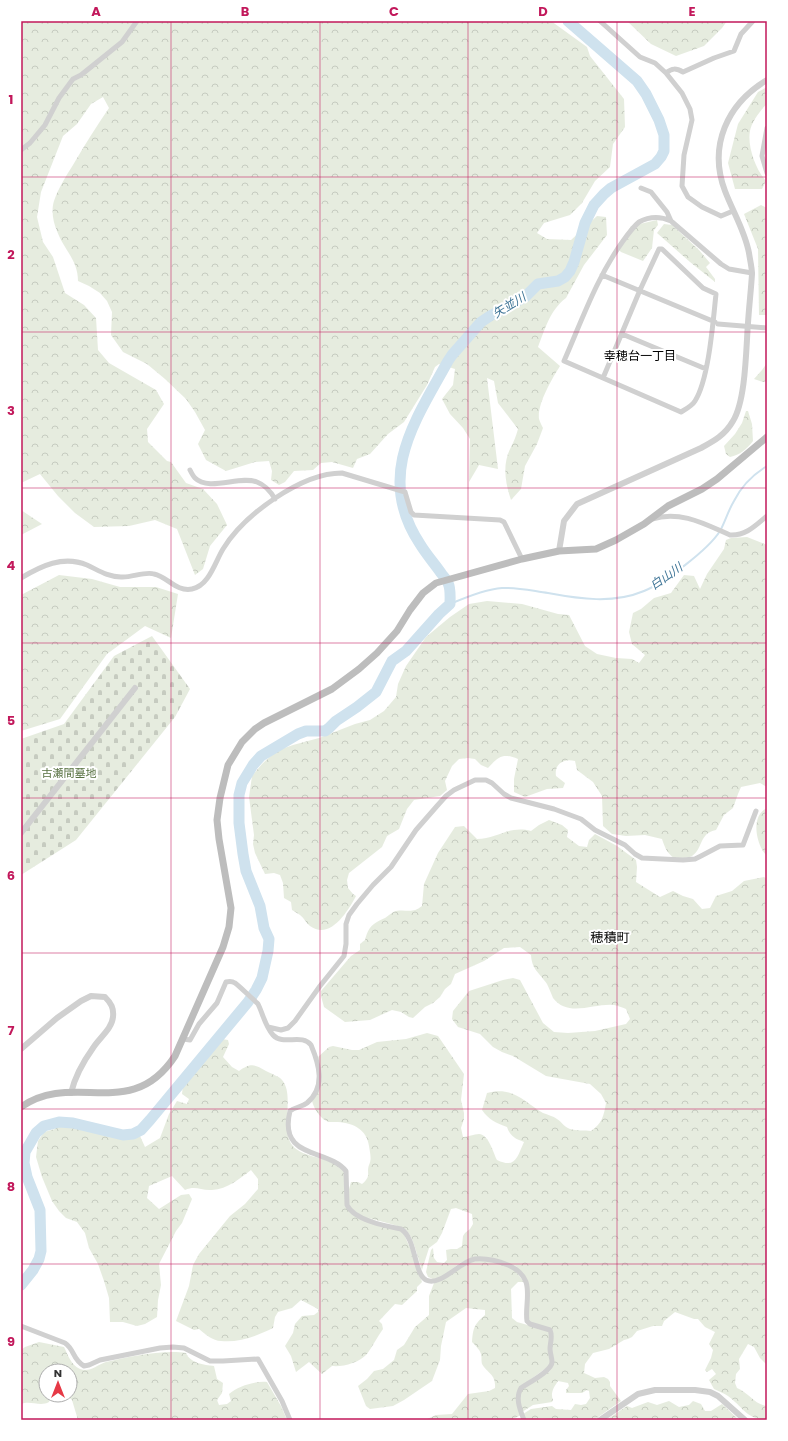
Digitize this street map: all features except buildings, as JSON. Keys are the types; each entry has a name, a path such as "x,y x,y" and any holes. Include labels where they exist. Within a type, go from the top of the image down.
{"main road":[{"path":"21,1107 39,1097 54,1094 114,1093 133,1090 142,1087 159,1076 168,1067 175,1056 223,947 229,928 232,908 218,840 217,820 220,798 228,765 236,749 255,729 271,718 316,698 332,689 377,654 397,631 423,593 436,583 522,559 559,551 596,549 616,540 644,524 668,506 691,496 717,479 767,437"}],"street":[{"path":"21,150 30,143 45,126 59,98 73,79 82,75 122,42 137,21"},
{"path":"600,21 640,57 655,63 666,73 682,92 690,109 692,120 684,155 682,186 688,197 702,207 721,216 733,211"},
{"path":"666,73 671,69 678,69 683,72 734,51 741,34 753,21"},
{"path":"559,551 564,521 577,504 701,448 718,438 733,422 740,400 752,273 744,235 724,190 719,170 719,149 724,127 734,109 744,97 767,80"},
{"path":"766,171 762,156 767,128"},
{"path":"641,188 651,192 671,221"},
{"path":"603,378 659,249 665,250 703,288 716,294 706,369 695,401 690,407 681,412 603,378 564,361 602,275 614,253 639,222 648,218 662,217 671,221 721,264 729,269 752,273"},
{"path":"602,275 718,324 767,328"},
{"path":"622,334 706,369"},
{"path":"190,470 195,478 201,482 220,483 251,480 258,482 271,492 275,499"},
{"path":"21,578 40,567 56,562 77,562 107,574 120,577 149,573 155,574 182,589 192,589 200,586 206,580 223,548 253,515 294,486 313,478 335,473 342,473 405,492 414,515 500,520 504,522 522,559"},
{"path":"644,524 653,519 665,516 681,516 735,535 747,532 767,516"},
{"path":"21,833 136,688"},
{"path":"268,1027 281,1030 288,1028 295,1021 344,956 346,944 346,924 349,915 356,904 391,867 416,830 437,806 450,793 470,782 478,779 486,780 511,798 554,809 581,819 602,835 625,845 638,856 650,859 695,859 720,846 743,845 756,811"},
{"path":"183,1039 190,1040 192,1038 199,1024 217,1003 226,982 230,981 237,984 257,1003 264,1022 273,1036 280,1039 304,1040 308,1041 311,1045 319,1068 316,1091 306,1103 290,1111 288,1124 289,1131 293,1141 302,1148 340,1164 346,1171 348,1209 356,1215 373,1222 405,1231 416,1257 420,1272 423,1278 427,1280 433,1281 442,1278 467,1261 475,1259 492,1260 515,1268 526,1281 527,1321 534,1326 550,1330 552,1335 550,1348 552,1362 551,1366 547,1371 521,1388 519,1392 519,1407 524,1420"},
{"path":"21,1049 57,1018 80,1001 91,996 105,997 112,1005 112,1022 93,1047 78,1072 71,1093"},
{"path":"21,1326 65,1343 69,1346 75,1359 84,1366 100,1360 160,1348 173,1347 184,1348 210,1361 258,1359 282,1401 290,1420"},
{"path":"600,1420 638,1394 655,1390 695,1390 710,1392 718,1396 746,1420"}],"green space":[{"path":"21,21 551,21 587,47 590,56 624,99 625,127 613,144 610,167 595,181 582,203 570,215 544,223 537,233 547,239 571,240 597,216 606,217 607,235 584,265 566,298 560,303 552,314 538,347 560,366 540,406 539,419 543,428 537,444 525,466 521,489 511,500 507,487 505,466 508,453 518,429 498,403 494,381 487,378 498,469 479,465 469,482 470,439 463,428 450,414 442,399 453,385 455,369 439,364 435,367 427,385 404,422 388,434 370,454 357,459 353,468 332,462 321,463 313,470 294,471 285,482 279,485 271,480 272,471 269,461 255,462 226,471 206,460 198,444 205,430 195,412 186,399 147,364 123,352 111,335 112,312 107,301 100,293 78,281 76,267 54,224 53,208 58,192 65,178 109,108 103,97 91,104 77,124 63,136 41,192 37,217 43,242 53,257 65,293 84,305 96,318 98,350 109,363 156,390 164,404 147,429 148,442 167,461 171,462 186,483 203,489 217,504 227,525 210,546 203,569 195,575 177,529 155,520 129,526 94,527 75,513 58,496 40,474 21,483"},
{"path":"627,21 727,21 704,46 676,56 651,44"},
{"path":"767,87 767,104 754,120 749,137 753,158 766,181 762,189 735,189 728,163 738,124 758,92"},
{"path":"761,205 767,208 767,315 759,315 758,249 744,214"},
{"path":"657,220 658,225 654,230 652,248 643,261 621,252 617,248 631,226"},
{"path":"664,224 672,225 699,250 710,263 706,267 715,279 715,282 657,233"},
{"path":"767,363 767,381 763,382 754,379 762,370"},
{"path":"746,411 748,411 752,424 753,441 743,451 730,457 726,454 724,446 735,434 742,423"},
{"path":"21,510 42,524 21,535"},
{"path":"747,537 767,545 767,787 760,783 741,787 733,808 724,815 716,830 707,834 692,856 675,859 670,855 662,839 645,835 626,836 612,834 603,826 602,796 593,782 577,770 575,761 567,760 558,765 556,776 565,783 563,788 547,789 525,797 514,792 514,779 518,759 509,756 498,758 488,768 481,765 475,759 459,759 452,766 445,781 447,790 440,796 414,800 407,809 399,829 387,836 382,847 349,873 347,880 348,888 356,896 338,922 324,930 317,930 310,926 301,916 292,910 291,902 284,898 283,883 280,875 274,873 265,874 255,853 253,844 254,835 249,797 252,776 276,751 370,720 384,711 396,697 398,684 406,666 426,637 450,617 469,604 487,601 522,604 558,614 569,615 585,646 597,654 616,658 632,659 639,663 645,655 632,644 629,632 633,613 641,609 654,598 671,593 684,575 694,576 700,589 707,574 724,549 726,540 731,538"},
{"path":"59,575 92,579 120,587 156,587 178,594 171,638 145,626 107,654 60,719 21,731 21,595"},
{"name":"古瀬間墓地","path":"152,636 190,689 175,717 76,840 21,875 21,739 64,724 114,656"},
{"path":"767,808 767,856 760,845 756,831 758,817"},
{"path":"549,820 562,825 568,830 567,837 579,846 587,847 589,840 595,834 617,846 636,860 636,882 660,897 673,891 693,899 702,909 710,908 716,896 732,891 744,881 764,877 767,879 767,1365 760,1358 754,1347 748,1344 739,1359 740,1369 736,1374 735,1383 737,1388 745,1392 755,1401 767,1406 767,1420 749,1415 728,1396 714,1389 709,1380 716,1374 712,1369 707,1372 705,1370 713,1350 709,1344 715,1332 705,1327 698,1319 675,1312 664,1321 662,1326 653,1326 637,1331 632,1337 609,1349 593,1353 585,1364 584,1373 595,1378 604,1377 608,1379 610,1386 621,1401 594,1420 541,1418 531,1420 524,1419 523,1414 531,1409 552,1406 556,1409 571,1410 575,1404 586,1404 590,1398 589,1391 587,1390 582,1393 566,1393 569,1386 568,1383 558,1381 553,1390 552,1402 533,1405 522,1412 520,1407 520,1394 522,1389 550,1371 553,1334 532,1323 528,1318 528,1284 516,1266 502,1261 469,1259 460,1263 440,1278 433,1279 428,1277 426,1272 431,1250 433,1248 434,1258 437,1262 444,1263 447,1260 446,1250 457,1249 462,1246 463,1236 473,1224 472,1214 456,1208 451,1209 437,1242 429,1248 422,1270 414,1243 404,1228 361,1215 349,1206 349,1189 351,1182 358,1182 362,1184 367,1179 370,1154 368,1140 359,1128 349,1124 326,1121 318,1114 313,1104 312,1101 318,1085 320,1074 320,1063 318,1057 329,1047 333,1046 359,1050 377,1042 406,1039 427,1033 438,1036 464,1074 461,1100 464,1113 461,1128 463,1137 477,1134 482,1135 488,1141 497,1160 503,1162 508,1163 515,1160 524,1142 513,1137 507,1127 493,1121 482,1110 487,1093 504,1091 511,1093 543,1113 559,1120 566,1127 572,1130 591,1131 602,1119 606,1103 601,1094 590,1084 546,1076 513,1056 493,1047 480,1034 458,1027 452,1019 453,1011 469,991 513,978 520,980 543,1023 554,1032 568,1033 595,1031 626,1024 630,1019 626,1009 614,1005 574,1008 559,1004 553,998 547,984 534,968 531,955 520,947 504,948 484,961 455,974 451,984 445,989 440,997 425,1007 413,1018 401,1012 392,1010 370,1020 345,1022 324,1007 321,996 321,991 351,956 360,950 360,944 365,940 372,926 392,913 412,911 422,906 424,884 438,853 455,827 464,826 477,839 516,830 531,831"},
{"path":"222,1039 228,1040 229,1044 223,1057 232,1067 239,1071 252,1065 277,1076 282,1080 286,1086 288,1103 287,1130 292,1145 297,1150 311,1156 335,1163 344,1170 347,1209 403,1232 414,1257 422,1282 417,1287 417,1291 402,1305 395,1304 379,1321 382,1324 383,1329 369,1351 360,1360 351,1364 332,1366 322,1374 309,1362 296,1372 291,1356 285,1346 293,1333 295,1324 302,1316 314,1315 318,1312 318,1309 301,1300 292,1308 278,1312 275,1317 273,1328 261,1334 241,1340 218,1341 209,1337 199,1329 194,1330 176,1321 189,1286 193,1265 199,1254 230,1216 245,1204 258,1189 258,1179 251,1170 233,1183 218,1189 208,1190 192,1188 185,1190 172,1176 149,1186 147,1198 159,1209 181,1195 189,1194 192,1199 182,1223 176,1231 159,1264 161,1285 157,1317 145,1324 137,1326 123,1322 110,1322 109,1298 98,1264 89,1248 85,1233 77,1222 66,1218 59,1211 52,1201 42,1177 36,1157 38,1141 44,1132 55,1129 57,1126 76,1126 120,1137 140,1136 145,1147 160,1138 169,1114 177,1101 187,1104 189,1099 182,1094 183,1085"},
{"path":"491,1261 514,1269 524,1282 518,1282 511,1289 512,1318 517,1322 549,1331 551,1364 520,1387 521,1415 511,1420 425,1420 436,1415 452,1414 468,1394 489,1391 495,1388 493,1377 482,1364 480,1352 472,1342 475,1327 478,1321 485,1315 485,1310 466,1308 446,1322 440,1360 432,1381 393,1406 370,1409 366,1406 358,1386 374,1371 383,1369 394,1360 397,1350 404,1345 415,1327 429,1315 429,1296 434,1283 468,1262"},
{"path":"39,1342 64,1347 73,1363 38,1363 38,1403 46,1403 21,1404 21,1350"},
{"path":"177,1352 186,1353 194,1361 214,1366 217,1379 223,1383 222,1393 217,1400 219,1405 227,1404 231,1401 229,1394 242,1386 252,1383 267,1382 281,1406 287,1420 78,1420 73,1403 78,1403 78,1368 87,1370 106,1362 135,1356"},
{"path":"669,1401 679,1407 689,1405 693,1401 701,1404 705,1411 711,1411 722,1404 739,1420 606,1420 627,1406 632,1408 648,1402 657,1405"}],"waterway":[{"name":"矢並川","path":"21,1285 33,1270 39,1259 41,1251 40,1210 27,1177 24,1163 25,1152 36,1133 44,1126 59,1122 73,1123 123,1135 133,1134 141,1130 248,1002 262,978 269,939 264,928 260,906 246,871 239,823 239,795 242,783 253,765 261,756 298,734 306,731 325,731 336,721 376,692 392,661 406,651 450,604 449,585 422,548 407,519 401,495 400,472 405,450 423,405 452,355 481,322 525,297 538,284 558,281 565,277 570,271 574,262 585,223 594,205 611,188 655,164 664,151 664,135 659,120 646,94 637,81 568,21"},
{"name":"白山川","path":"450,604 483,592 502,588 596,599 620,598 644,591 674,574 714,539 720,531 740,491 757,473 767,466"}],"district":[{"name":"幸穂台一丁目","path":"640,355"},
{"name":"穂積町","path":"610,937"}]}
